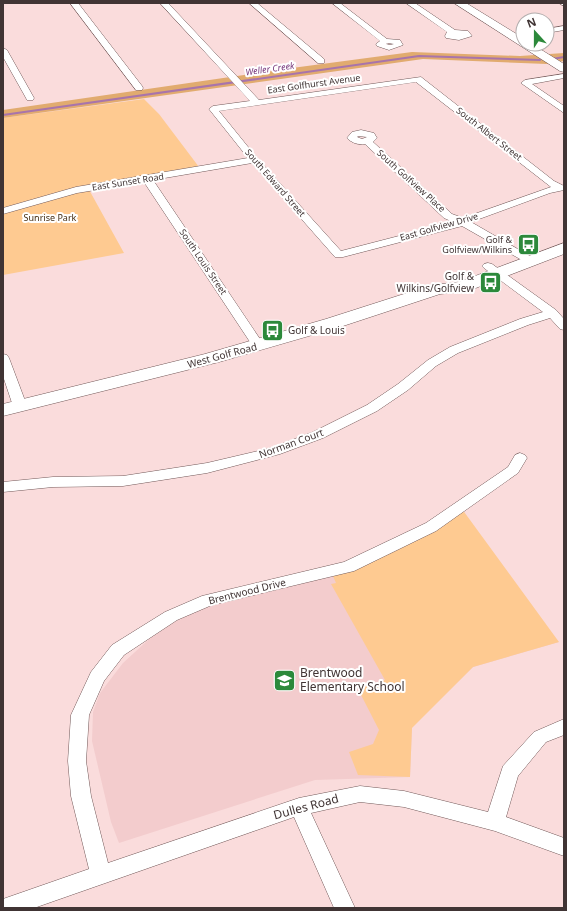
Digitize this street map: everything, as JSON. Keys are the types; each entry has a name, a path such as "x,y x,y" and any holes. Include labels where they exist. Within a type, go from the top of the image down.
{"main road":[{"path":"459,3 515,36"},
{"path":"467,3 515,35"},
{"path":"543,53 564,69"},
{"name":"West Golf Road","path":"525,258 564,237"},
{"name":"West Golf Road","path":"11,408 175,368 258,345 360,315 438,289 451,279 493,269 525,258 564,248"}],"street":[{"path":"74,3 140,88"},
{"path":"164,3 242,85 257,103"},
{"path":"253,3 321,61"},
{"path":"336,3 385,41"},
{"path":"410,3 453,32"},
{"path":"3,50 30,98"},
{"path":"564,69 525,83 564,110"},
{"name":"East Golfhurst Avenue","path":"213,109 418,79"},
{"name":"South Albert Street","path":"418,79 551,183 561,188"},
{"name":"South Edward Street","path":"213,109 254,160 339,255"},
{"name":"South Golfview Place","path":"367,141 448,216 463,222 525,258"},
{"name":"East Sunset Road","path":"3,210 76,190 254,160"},
{"name":"South Louis Street","path":"147,179 258,345"},
{"name":"East Golfview Drive","path":"339,255 463,222 548,190 561,188"},
{"path":"493,269 552,313 564,326"},
{"name":"Norman Court","path":"3,487 53,482 123,481 207,468 275,451 318,435 372,408 403,387 432,364 454,350 524,322 552,313"},
{"path":"3,358 11,408"},
{"name":"Brentwood Drive","path":"101,875 81,796 77,761 80,715 97,678 118,650 171,616 208,600 348,567 431,527 513,470 520,458"},
{"path":"495,822 510,772 540,737 564,727"},
{"name":"Dulles Road","path":"5,908 299,807 360,794 404,799 495,822 564,848"},
{"path":"299,807 345,908"}],"shaded area":[{"name":"Weller Creek","path":"412,52 520,56 564,53 564,61 547,64 423,59 3,118 3,110"},
{"name":"Brentwood Elementary School","path":"333,576 559,642 473,667 412,727 410,777 315,780 119,843 111,822 92,741 93,712 100,693 123,663 159,630 207,605"}],"green space":[{"name":"Sunrise Park","path":"144,99 159,114 199,167 87,186 124,253 3,275 3,118"},
{"path":"462,509 559,642 473,667 412,728 410,777 358,775 349,752 373,744 379,730 358,689 385,680 331,584 336,583 333,576"}],"waterway":[{"name":"Weller Creek","path":"3,115 419,56 540,60"},
{"name":"Weller Creek","path":"552,59 564,57"}],"place":[{"name":"Golf & Golfview/Wilkins","path":"528,245"},
{"name":"Golf & Wilkins/Golfview","path":"490,282"},
{"name":"Golf & Louis","path":"273,330"},
{"name":"Brentwood Elementary School","path":"285,680"}]}
